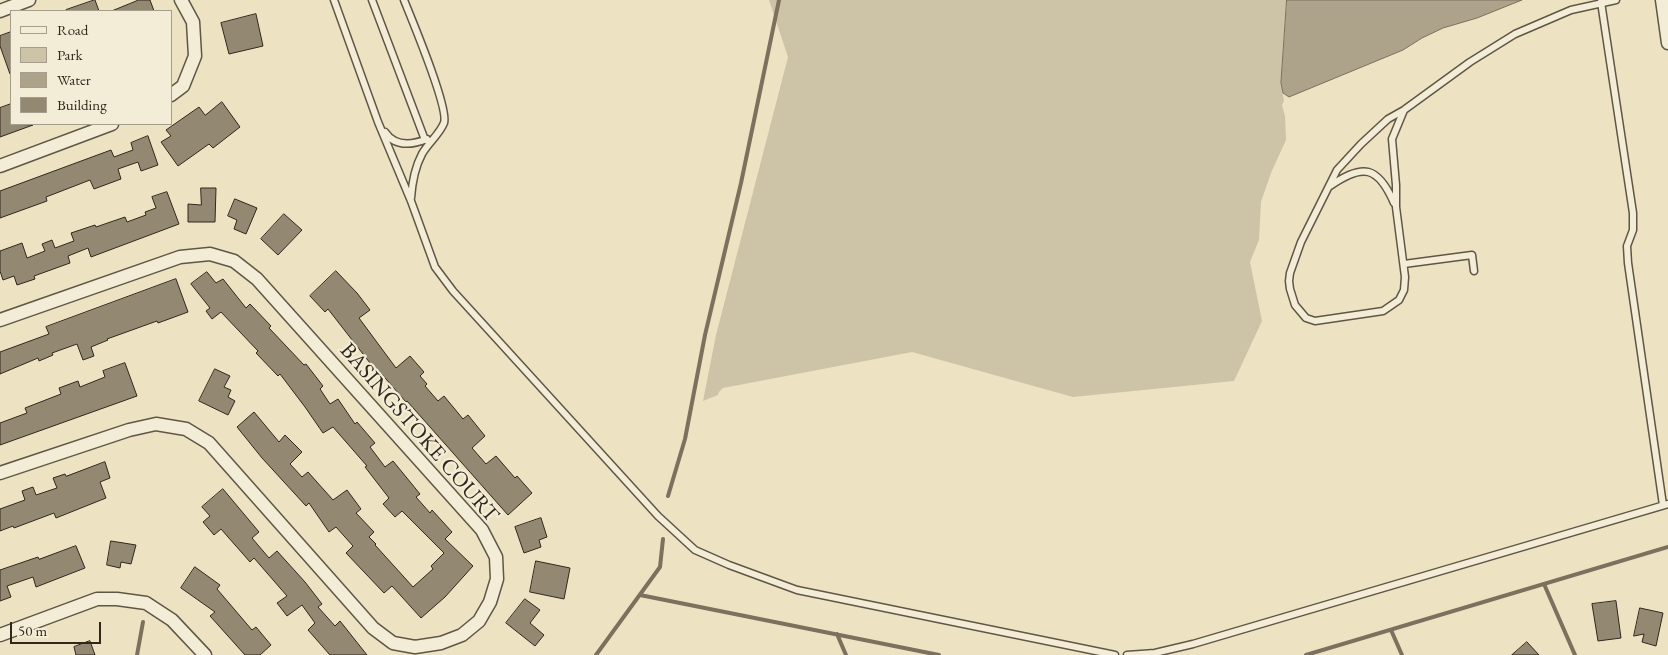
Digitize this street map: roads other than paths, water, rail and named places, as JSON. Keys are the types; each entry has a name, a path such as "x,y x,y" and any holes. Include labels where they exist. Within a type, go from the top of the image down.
{"street":[{"path":"0,10 29,0"},
{"path":"172,94 183,86 195,56 193,22 181,0"},
{"path":"1662,0 1668,43"},
{"path":"0,166 109,125"},
{"name":"BASINGSTOKE COURT","path":"0,320 180,257 210,254 234,261 256,279 482,530 496,557 496,579 490,602 479,620 462,635 441,642 415,647 393,643 372,628 209,443 186,429 156,424 129,430 0,473"},
{"path":"0,635 97,599 117,599 146,603 172,620 205,655"}],"lane":[{"path":"334,0 378,122 411,201 435,267 453,291 658,516 695,550 729,565 797,590 1115,655"},
{"path":"372,0 425,140"},
{"path":"404,0 442,102 445,120 422,154 412,184 411,201"},
{"path":"1404,110 1392,138 1396,207 1404,264 1404,290 1399,300 1383,311 1316,321 1306,318 1292,299 1288,280 1301,242 1337,170 1372,132 1470,62 1515,34 1571,10 1616,0"},
{"path":"1127,655 1155,653 1193,644 1666,504 1628,263 1628,246 1633,230 1633,214 1601,2"},
{"path":"378,122 389,139 403,145 425,140 437,134"},
{"path":"1329,187 1349,174 1363,171 1370,172 1381,179 1387,187 1396,207"},
{"path":"1404,264 1472,255 1474,271"}],"water":[{"path":"1287,0 1522,0 1477,18 1443,28 1403,50 1289,97 1283,93 1281,83"}],"waterway":[{"path":"668,496 685,439 705,335 741,183 779,0"},
{"path":"596,655 660,567 663,539"},
{"path":"1306,655 1668,547"},
{"path":"1544,584 1575,655"},
{"path":"640,595 939,655"},
{"path":"137,655 143,622"},
{"path":"1391,630 1402,655"},
{"path":"837,634 846,655"}]}
